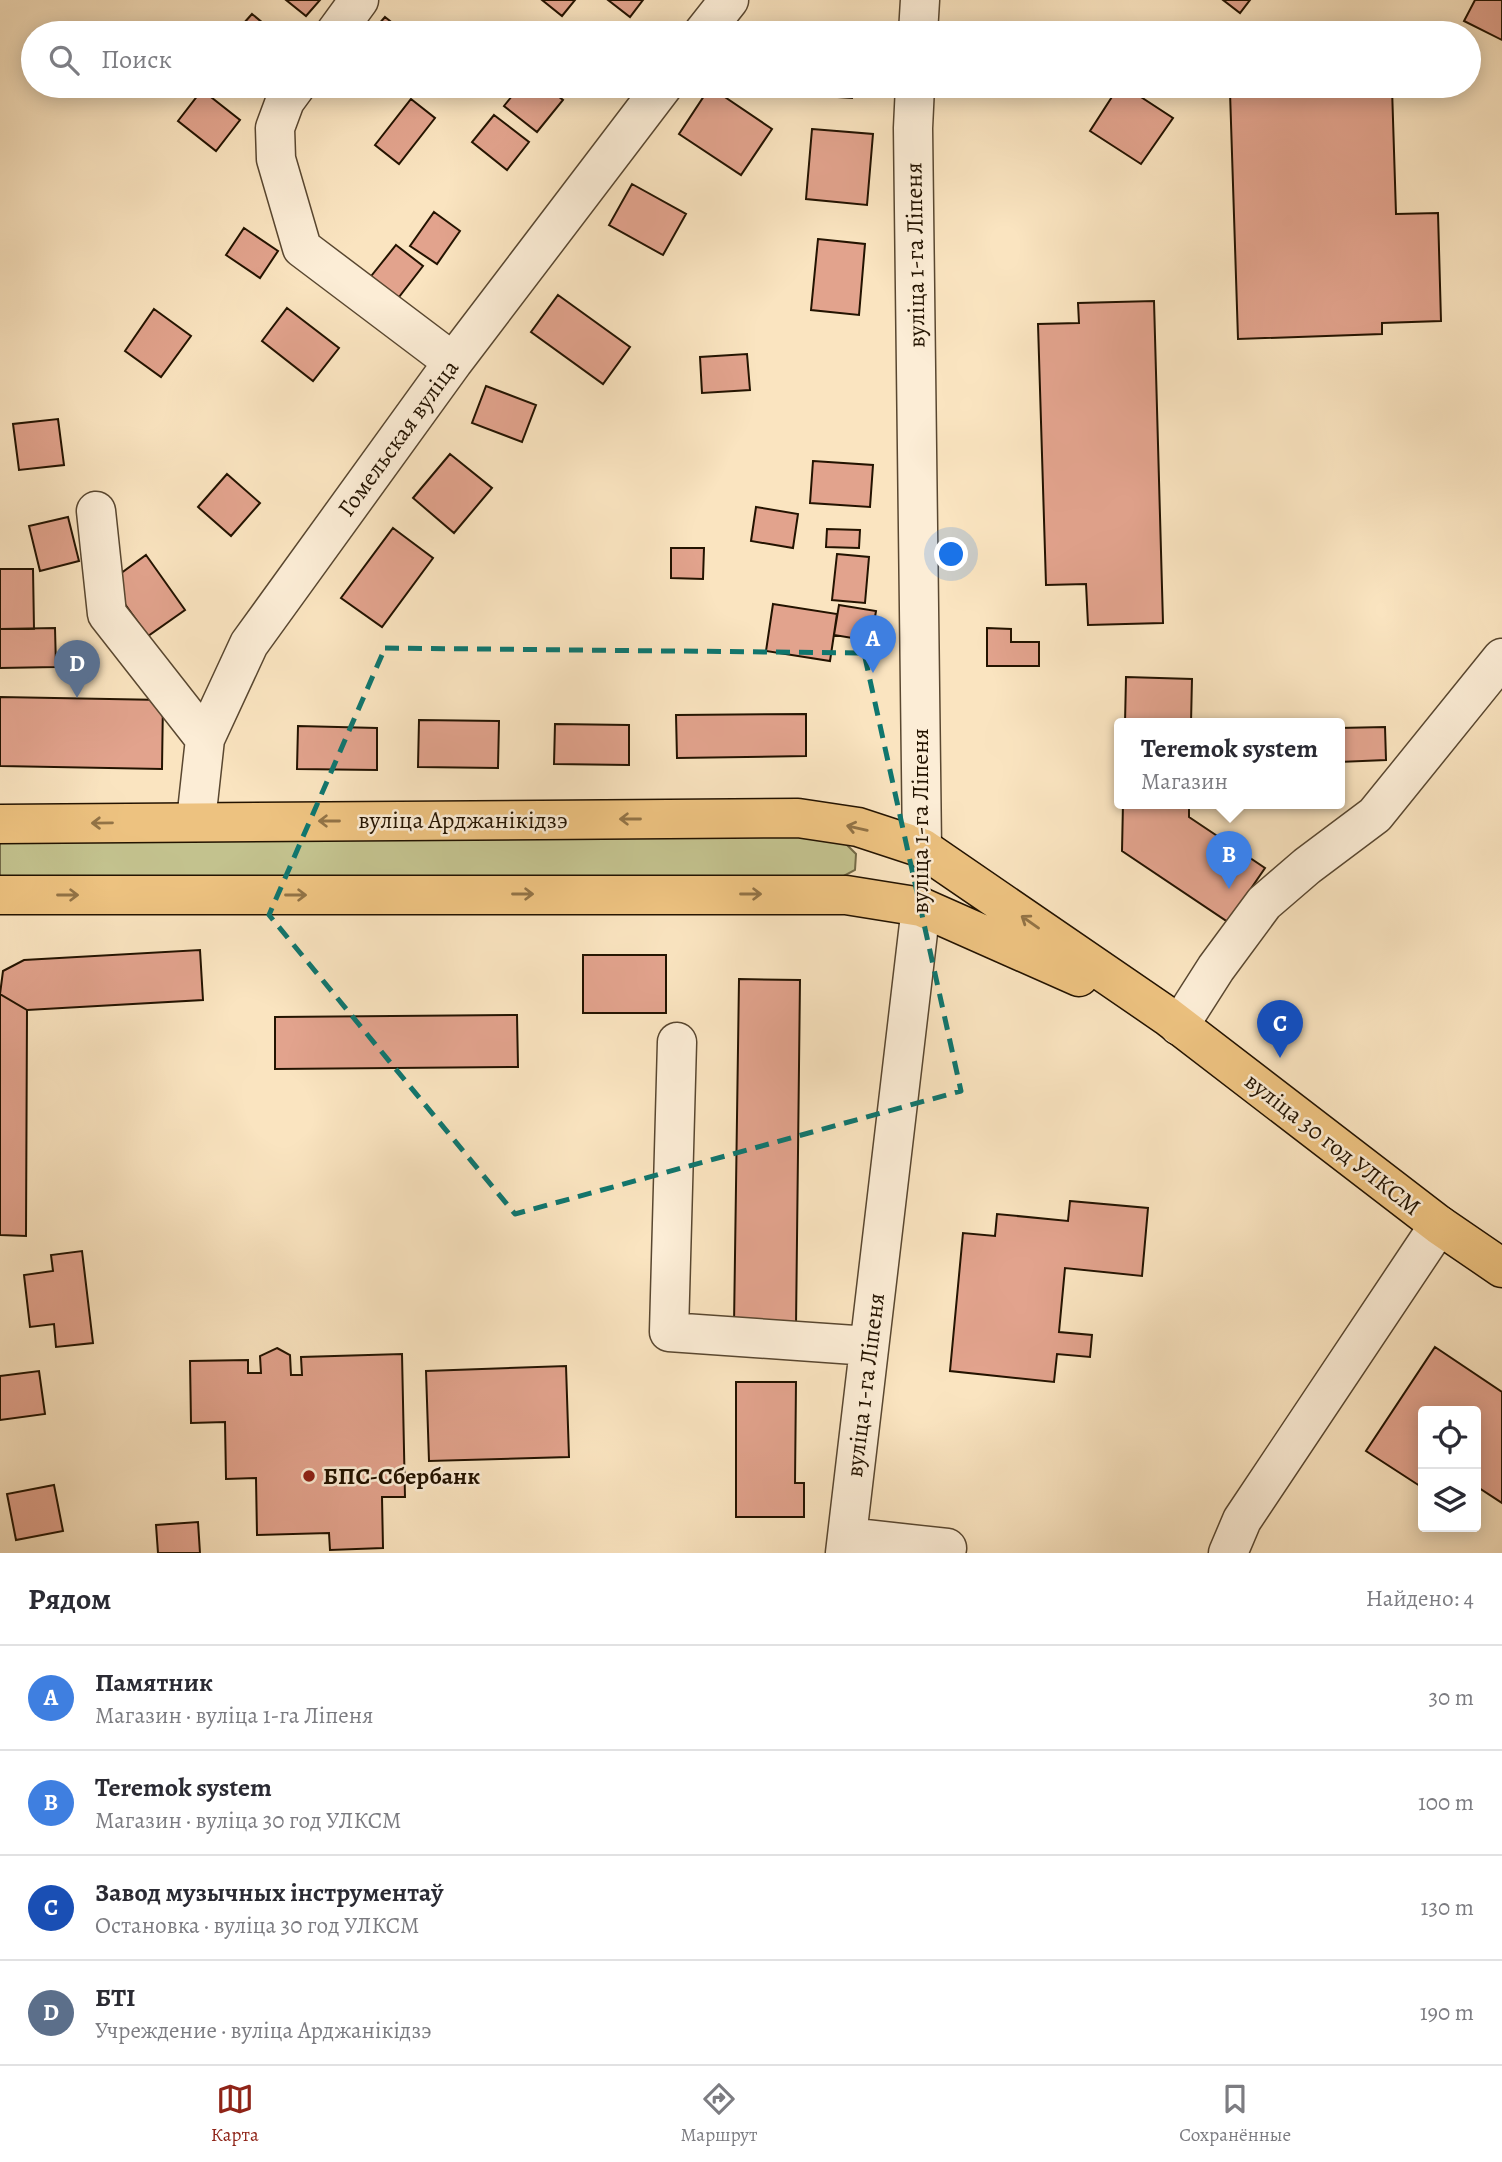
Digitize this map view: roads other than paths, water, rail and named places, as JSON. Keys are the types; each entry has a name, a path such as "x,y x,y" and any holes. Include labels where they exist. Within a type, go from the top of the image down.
{"main road":[{"name":"вуліца Арджанікідзэ","path":"0,824 799,818 858,827 922,848"},
{"name":"вуліца 1-га Ліпеня","path":"921,906 922,848"},
{"name":"вуліца 30 год УЛКСМ","path":"922,848 1173,1021 1439,1225 1502,1268"},
{"path":"0,895 833,894 921,906"},
{"name":"вуліца 30 год УЛКСМ","path":"921,906 1173,1021"}],"street":[{"path":"344,21 359,0"},
{"path":"712,21 729,0"},
{"path":"919,21 920,0"},
{"path":"288,98 275,128 276,159 302,248 453,362"},
{"name":"Гомельская вуліца","path":"196,821 205,739 249,644 453,362 654,98"},
{"name":"вуліца 1-га Ліпеня","path":"914,98 922,848"},
{"path":"96,511 107,614 205,739"},
{"path":"1173,1021 1264,903 1307,866 1375,815 1502,658"},
{"name":"вуліца 1-га Ліпеня","path":"846,1545 921,906"},
{"path":"677,1042 669,1332 869,1346"},
{"path":"1228,1553 1242,1520 1439,1225"},
{"path":"846,1545 947,1548"}],"place":[{"name":"Памятник","path":"873,673"},
{"name":"БТІ","path":"77,698"},
{"name":"Teremok system","path":"1229,889"},
{"name":"Завод музычных інструментаў","path":"1280,1058"},
{"name":"БПС-Сбербанк","path":"309,1476"}]}
